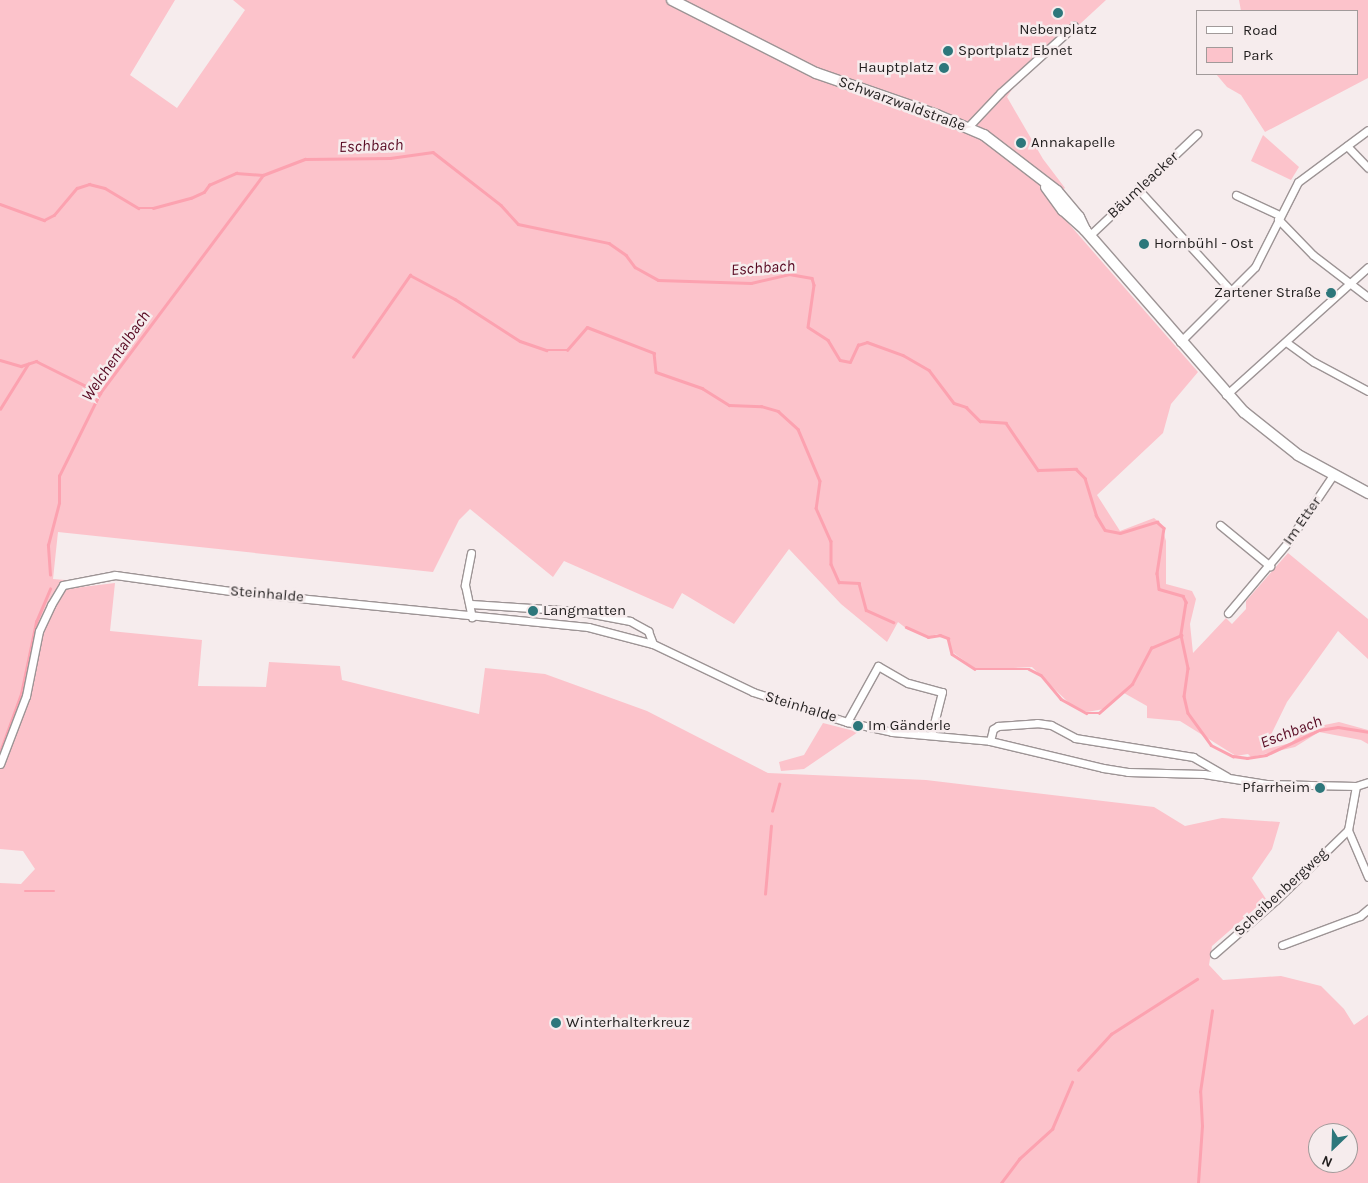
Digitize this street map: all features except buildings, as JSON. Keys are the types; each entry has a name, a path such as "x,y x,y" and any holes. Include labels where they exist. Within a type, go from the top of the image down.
{"main road":[{"name":"Schwarzwaldstraße","path":"672,0 816,73 968,127 996,143 1070,205 1087,233 1226,395 1279,441 1333,475 1368,493"}],"street":[{"path":"968,127 1000,93 1074,26"},
{"path":"1180,342 1232,292 1254,267 1298,182 1368,130"},
{"name":"Bäumleacker","path":"1087,233 1197,134"},
{"path":"1346,146 1368,168"},
{"path":"1138,189 1232,292"},
{"path":"1236,195 1279,217 1313,256 1368,297"},
{"path":"1226,395 1368,267"},
{"path":"1286,342 1314,362 1368,391"},
{"name":"Im Etter","path":"1228,613 1270,566 1311,512 1333,475"},
{"path":"1220,525 1270,566"},
{"path":"471,552 465,585 471,604 472,617"},
{"name":"Steinhalde","path":"0,764 26,696 39,631 63,585 115,575 238,592 472,617 563,623 653,644 752,692 847,722 892,732 990,741 1128,772 1204,774 1266,784 1356,786 1368,782"},
{"name":"Steinhalde","path":"471,604 577,610 630,621 648,631 653,644"},
{"path":"847,722 878,666 908,683 942,692 931,735"},
{"name":"Steinhalde","path":"990,741 993,729 998,726 1037,722 1051,725 1074,738 1193,757 1232,779"},
{"path":"1356,786 1348,830 1368,877"},
{"name":"Scheibenbergweg","path":"1214,954 1276,900 1348,830"},
{"path":"1282,945 1360,916 1368,909"}],"green space":[{"path":"0,0 175,0 130,75 177,108 245,10 233,0 1106,0 1016,83 1007,97 1043,159 1065,188 1049,201 1198,372 1171,404 1163,433 1097,495 1120,531 1154,518 1161,524 1166,541 1166,584 1192,591 1196,599 1190,624 1193,653 1226,618 1232,624 1246,609 1246,601 1288,553 1368,619 1368,659 1338,631 1287,702 1267,743 1270,748 1291,743 1305,729 1339,722 1368,730 1368,744 1361,740 1319,732 1295,747 1251,757 1248,754 1236,756 1180,721 1147,718 1147,706 1124,693 1104,709 1087,712 1072,706 1032,667 977,670 951,651 948,638 937,634 929,637 907,629 898,622 887,642 841,604 789,549 734,624 682,593 673,609 564,561 553,577 470,509 459,520 433,572 58,532 53,579 65,580 74,588 115,583 110,631 202,640 198,686 266,687 269,662 340,666 342,680 479,714 485,668 545,674 647,711 768,773 926,780 1154,807 1185,826 1222,818 1280,822 1272,849 1252,878 1266,899 1212,946 1209,965 1223,980 1281,976 1321,986 1344,1009 1354,1025 1368,1015 1368,1183 0,1183 0,883 21,884 35,869 23,851 0,849"},
{"path":"1239,0 1368,0 1368,78 1265,132 1241,95 1227,87 1217,75 1358,75 1358,10 1241,10"},
{"path":"1263,135 1299,167 1291,180 1251,161"},
{"path":"823,723 858,732 804,769 781,771 779,762 804,755"}],"waterway":[{"name":"Eschbach","path":"0,204 44,220 54,215 77,188 89,184 105,188 138,208 153,208 191,198 204,192 209,185 236,173 263,175 305,159 390,158 433,152 501,205 518,224 609,243 626,255 635,267 658,280 751,283 789,274 812,278 814,285 808,327 828,340 840,360 850,362 858,345 867,342 903,355 929,370 954,403 966,407 980,421 1006,423 1038,470 1076,469 1085,478 1096,515 1105,530 1120,533 1157,522 1164,528 1157,573 1159,589 1183,596 1186,602 1181,635 1188,668 1184,696 1188,713 1211,745 1233,756 1247,758 1266,755 1319,730 1338,727 1368,732"},
{"name":"Welchentalbach","path":"50,575 48,545 59,503 59,476 100,393 263,175"},
{"path":"353,357 410,275 455,299 520,341 546,350 567,350 587,327 654,353 656,372 702,388 729,405 761,406 778,411 798,429 820,481 816,508 831,541 831,564 839,582 859,583 866,610 893,622"},
{"path":"0,360 21,366 36,361 100,393"},
{"path":"0,409 28,364"},
{"name":"Welchentalbach","path":"0,752 21,694 36,622 50,589"},
{"path":"906,627 928,637 940,635 948,638 952,654 975,669 1029,669 1041,675 1061,699 1086,713 1099,713 1132,684 1151,648 1181,635"},
{"path":"772,811 779,784"},
{"path":"765,894 771,826"},
{"path":"25,891 54,891"},
{"path":"1078,1070 1111,1034 1197,979"},
{"path":"1198,1183 1202,1126 1200,1092 1212,1011"},
{"path":"1001,1183 1019,1159 1052,1129 1072,1082"}],"place":[{"name":"Nebenplatz","path":"1058,13"},
{"name":"Sportplatz Ebnet","path":"948,51"},
{"name":"Hauptplatz","path":"944,68"},
{"name":"Annakapelle","path":"1021,143"},
{"name":"Hornbühl - Ost","path":"1144,244"},
{"name":"Zartener Straße","path":"1331,293"},
{"name":"Langmatten","path":"533,611"},
{"name":"Im Gänderle","path":"858,726"},
{"name":"Pfarrheim","path":"1320,788"},
{"name":"Winterhalterkreuz","path":"556,1023"}]}
